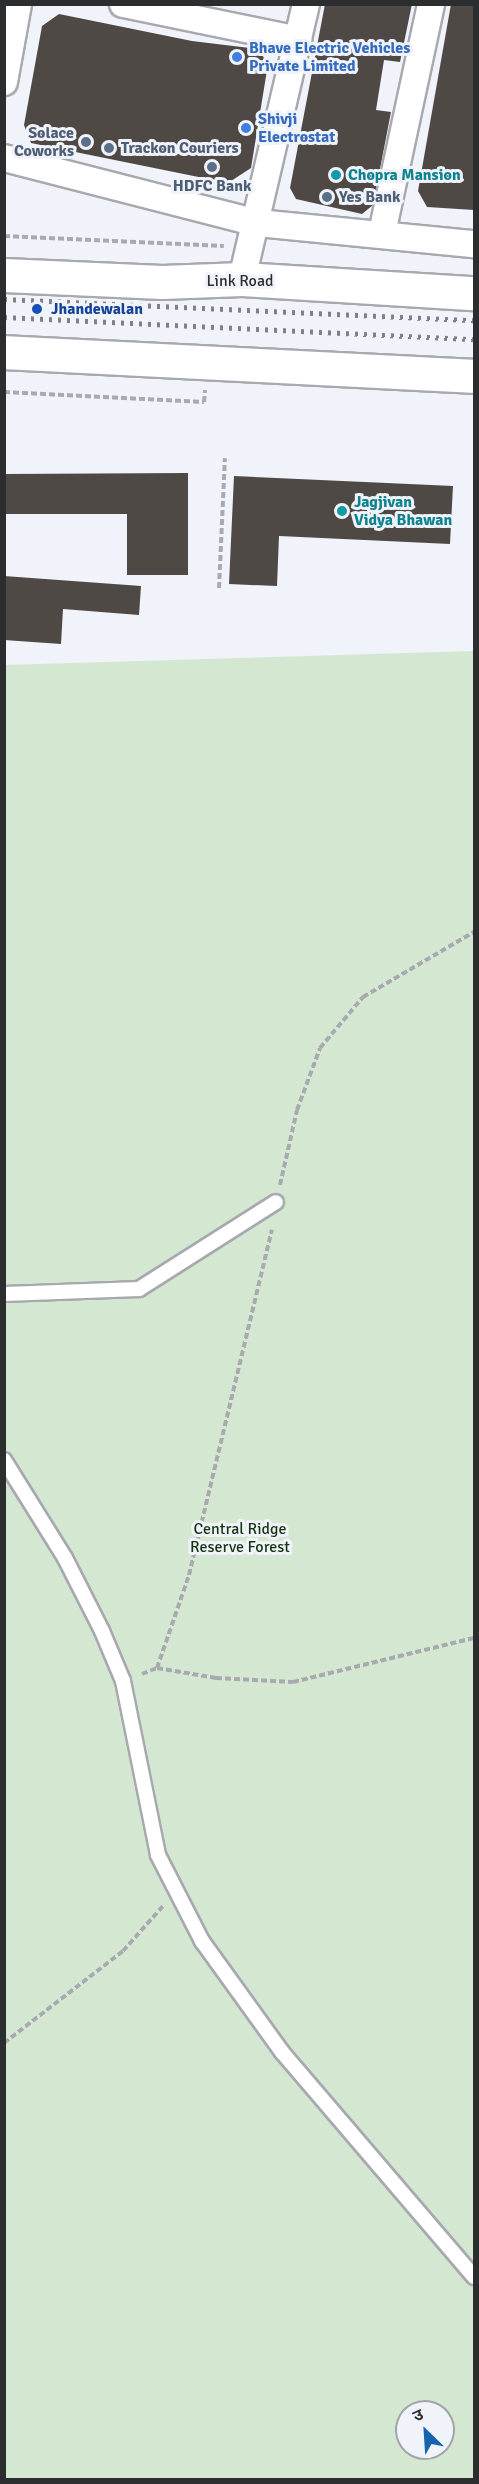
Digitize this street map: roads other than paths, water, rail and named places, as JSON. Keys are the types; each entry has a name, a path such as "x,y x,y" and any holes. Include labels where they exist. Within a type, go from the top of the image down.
{"main road":[{"name":"Link Road","path":"4,275 162,282 242,279 474,293"},
{"path":"4,352 474,376"}],"street":[{"path":"4,82 18,4"},
{"path":"123,4 298,40"},
{"path":"242,279 258,223 306,4"},
{"path":"382,233 431,4"},
{"path":"4,159 258,223 382,233 474,244"}],"lane":[{"path":"4,1294 139,1289 276,1202"},
{"path":"4,1460 66,1558 123,1681 158,1855 202,1941 282,2052 474,2277"}],"railway":[{"path":"4,299 474,320"},
{"path":"4,317 474,339"}],"place":[{"name":"Bhave Electric Vehicles Private Limited","path":"237,57"},
{"name":"Shivji Electrostat","path":"246,128"},
{"name":"Solace Coworks","path":"86,142"},
{"name":"Trackon Couriers","path":"109,148"},
{"name":"HDFC Bank","path":"212,167"},
{"name":"Chopra Mansion","path":"336,175"},
{"name":"Yes Bank","path":"327,197"},
{"name":"Jhandewalan","path":"37,309"},
{"name":"Jagjivan Vidya Bhawan","path":"342,511"}],"park label":[{"name":"Central Ridge Reserve Forest","path":"240,1538"}]}
